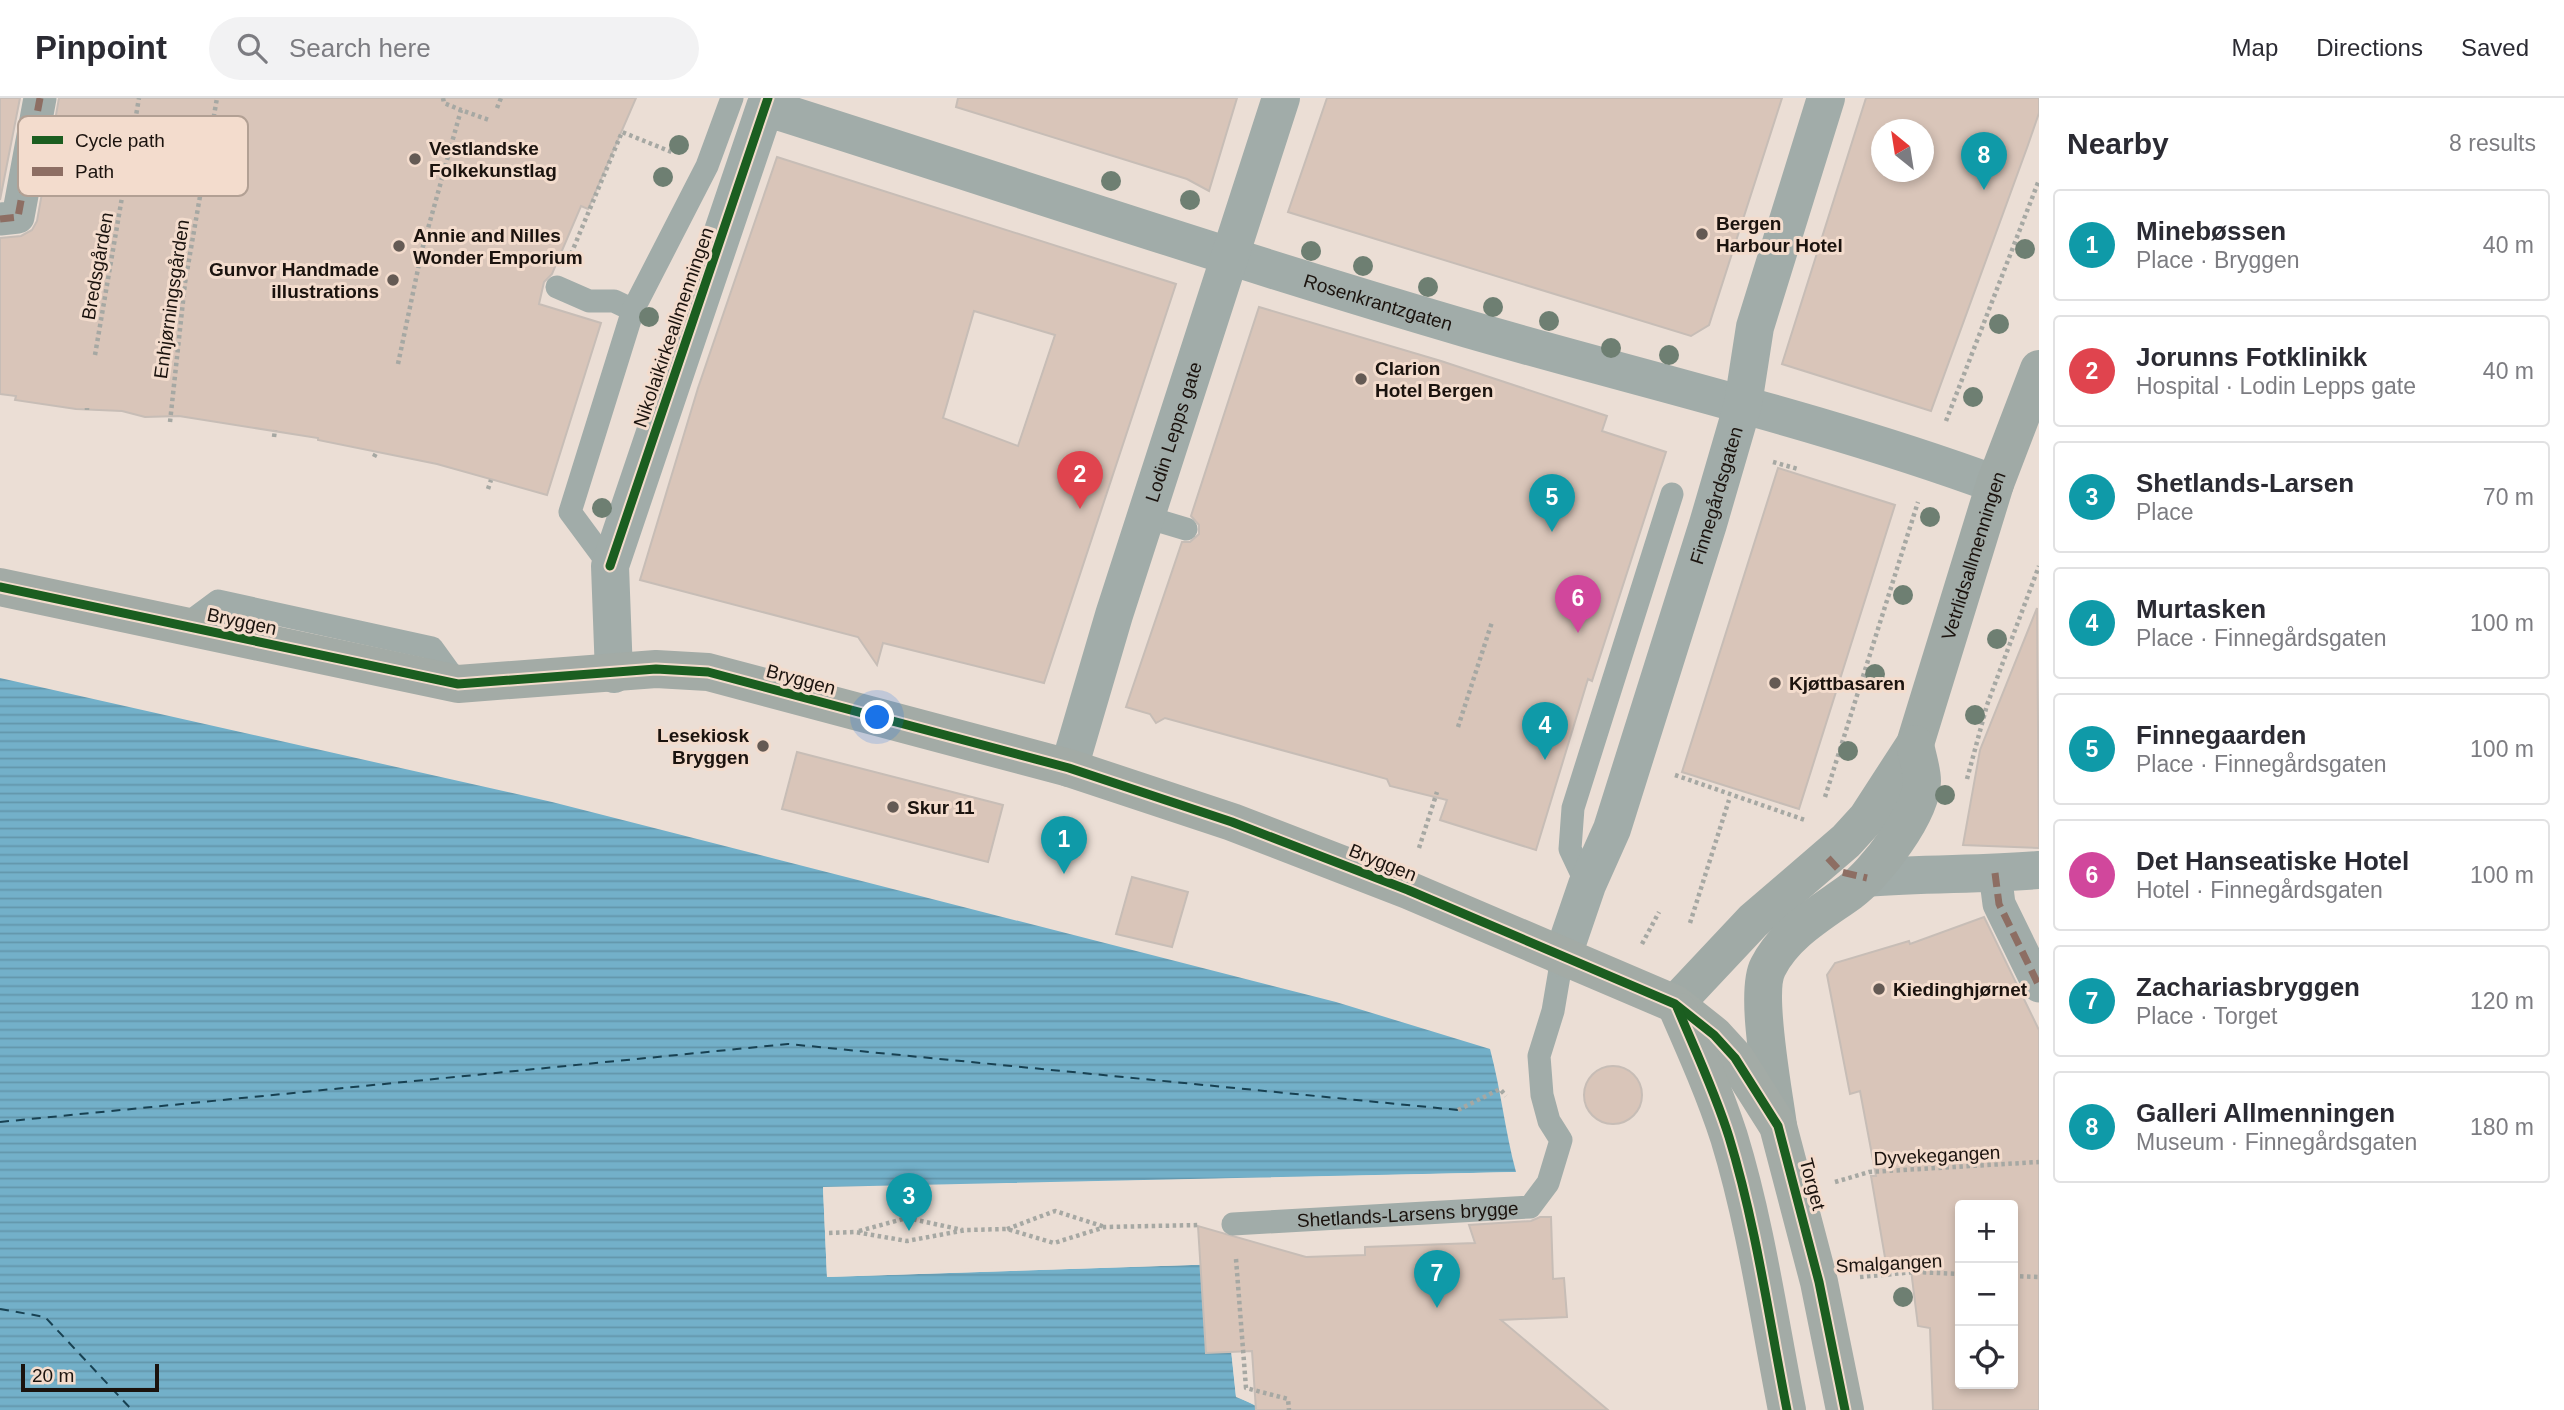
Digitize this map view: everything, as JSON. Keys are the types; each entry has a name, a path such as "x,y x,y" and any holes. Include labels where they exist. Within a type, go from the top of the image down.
{"main road":[{"name":"Vetrlidsallmenningen","path":"1915,744 1995,484 2039,369"},
{"name":"Bryggen","path":"0,587 458,684 656,669 708,672 1069,768 1232,822 1408,890 1562,958"},
{"path":"1779,1126 1763,1001 1766,968 1787,940 1867,878 1898,836 1922,783 1915,744"},
{"path":"1787,1410 1754,1238 1729,1138 1710,1083 1675,1004 1753,921 1846,841 1867,818 1915,744"},
{"name":"Torget","path":"1562,958 1675,1004 1714,1035 1735,1058 1779,1126 1819,1282 1845,1410"}],"street":[{"path":"37,116 40,98"},
{"name":"Lodin Lepps gate","path":"1069,768 1146,517 1281,98"},
{"name":"Finnegårdsgaten","path":"1562,958 1587,885 1612,829 1743,404 1755,327 1826,98"},
{"name":"Rosenkrantzgaten","path":"748,102 1478,332 1743,404 1931,460 1995,484"},
{"name":"Nikolaikirkeallmenningen","path":"614,674 610,566 748,102"},
{"path":"0,219 18,217 22,196"},
{"path":"1867,878 1915,873 2039,870"},
{"path":"1996,873 1999,904 2039,986"}],"lane":[{"path":"610,566 570,512 633,310 707,166 748,102"},
{"path":"558,287 589,301 614,301 633,310"},
{"path":"1587,885 1570,849 1573,808 1672,494"},
{"path":"1146,517 1186,529"},
{"name":"Shetlands-Larsens brygge","path":"1233,1224 1530,1207 1548,1183 1561,1140 1549,1121 1542,1095 1539,1056 1553,1011 1562,958"}],"path":[{"path":"443,98 444,103 489,120"},
{"path":"497,108 501,98"},
{"path":"398,364 422,250 461,110"},
{"path":"558,287 622,132 707,166"},
{"path":"1942,432 2039,180"},
{"path":"374,457 377,451"},
{"path":"488,489 491,480"},
{"path":"1819,804 1825,796 1921,492"},
{"path":"1966,785 1987,705 2039,566"},
{"path":"1458,727 1492,622"},
{"path":"1668,773 1805,820"},
{"path":"1408,890 1437,792"},
{"path":"1689,924 1729,800"},
{"path":"1797,829 1812,812"},
{"path":"1639,951 1659,912"},
{"path":"1458,1110 1500,1089"},
{"path":"1007,1229 1055,1211 1105,1227"},
{"path":"855,1232 907,1218 966,1230"},
{"path":"829,1233 855,1232 907,1241 966,1230 1007,1229 1054,1243 1105,1227 1233,1224"},
{"path":"1237,1268 1246,1388 1288,1399 1289,1410"},
{"path":"2018,1276 2039,1277"}],"water":[{"path":"0,678 552,802 1336,1002 1490,1049 1516,1172 823,1188 827,1277 1222,1264 1236,1396 1264,1410 0,1410"}],"pier":[{"path":"1516,1172 1516,1175 826,1191 830,1273 1222,1261 1225,1264 1239,1394 1268,1410 1236,1397 1222,1264 827,1277 823,1187"}],"building":[{"path":"0,98 20,98 0,200"},
{"path":"59,98 636,98 588,209 581,206 552,274 544,282 539,304 601,323 547,495 437,464 318,438 179,416 145,417 122,411 76,409 15,400 16,396 0,394 0,238 21,236 32,230 37,221 41,196 248,196 248,116 56,116"},
{"path":"958,98 1237,98 1209,191 1187,179 956,107"},
{"path":"1327,98 1782,98 1709,325 1691,336 1288,212"},
{"path":"1866,98 2039,98 2039,113 2028,145 1931,411 1782,364"},
{"path":"777,157 1176,284 1044,683 883,643 877,665 858,637 640,580 698,388","holes":["974,311 1055,335 1018,446 943,418"]},
{"path":"1259,307 1441,361 1607,416 1602,431 1666,452 1592,681 1588,679 1536,850 1440,820 1447,800 1390,786 1387,779 1165,718 1156,723 1150,714 1126,707 1182,542 1190,542 1199,534 1199,525 1191,516"},
{"name":"Kjøttbasaren","path":"1778,468 1895,505 1799,809 1682,772"},
{"path":"2037,608 2039,848 1963,845 1980,750"},
{"name":"Skur 11","path":"797,752 1003,805 988,862 782,809"},
{"path":"1132,877 1188,892 1172,947 1116,934"},
{"path":"1984,917 2039,1030 2039,1410 1933,1410 1930,1328 1918,1326 1911,1270 1887,1269 1871,1176 1876,1176 1860,1091 1850,1094 1827,975 1835,963 1909,941 1910,944"},
{"path":"1607,1066 1619,1066 1634,1074 1642,1089 1642,1101 1634,1116 1619,1124 1607,1124 1592,1116 1584,1101 1584,1089 1592,1074"},
{"path":"1540,1217 1551,1217 1553,1279 1564,1278 1567,1317 1501,1320 1608,1410 1256,1410 1252,1351 1206,1353 1198,1226 1306,1257 1365,1255 1365,1247 1475,1243 1469,1225 1531,1221"}],"ferry route":[{"path":"0,1122 788,1044 1458,1110"},
{"path":"0,1309 45,1317 132,1410"}],"marked path":[{"path":"37,116 40,98"},
{"path":"0,219 18,217 22,196"},
{"path":"1828,858 1841,872 1867,878"},
{"path":"1995,873 1999,904 2039,986"}],"cycle path":[{"path":"610,566 768,98"},
{"path":"0,587 458,684 656,669 708,672 1069,768 1232,822 1408,890 1675,1004 1714,1035 1735,1058 1778,1126 1819,1282 1845,1410"},
{"path":"1677,1007 1718,1104 1739,1170 1787,1410"}],"place":[{"name":"Vestlandske Folkekunstlag","path":"415,159"},
{"name":"Galleri Allmenningen","path":"1984,190"},
{"name":"Bergen Harbour Hotel","path":"1702,234"},
{"name":"Annie and Nilles Wonder Emporium","path":"399,246"},
{"name":"Gunvor Handmade illustrations","path":"393,280"},
{"name":"Clarion Hotel Bergen","path":"1361,379"},
{"name":"Jorunns Fotklinikk","path":"1080,509"},
{"name":"Finnegaarden","path":"1552,532"},
{"name":"Det Hanseatiske Hotel","path":"1578,633"},
{"name":"Kjøttbasaren","path":"1775,683"},
{"name":"Lesekiosk Bryggen","path":"763,746"},
{"name":"Murtasken","path":"1545,760"},
{"name":"Skur 11","path":"893,807"},
{"name":"Minebøssen","path":"1064,874"},
{"name":"Kiedinghjørnet","path":"1879,989"},
{"name":"Shetlands-Larsen","path":"909,1231"},
{"name":"Zachariasbryggen","path":"1437,1308"}]}
